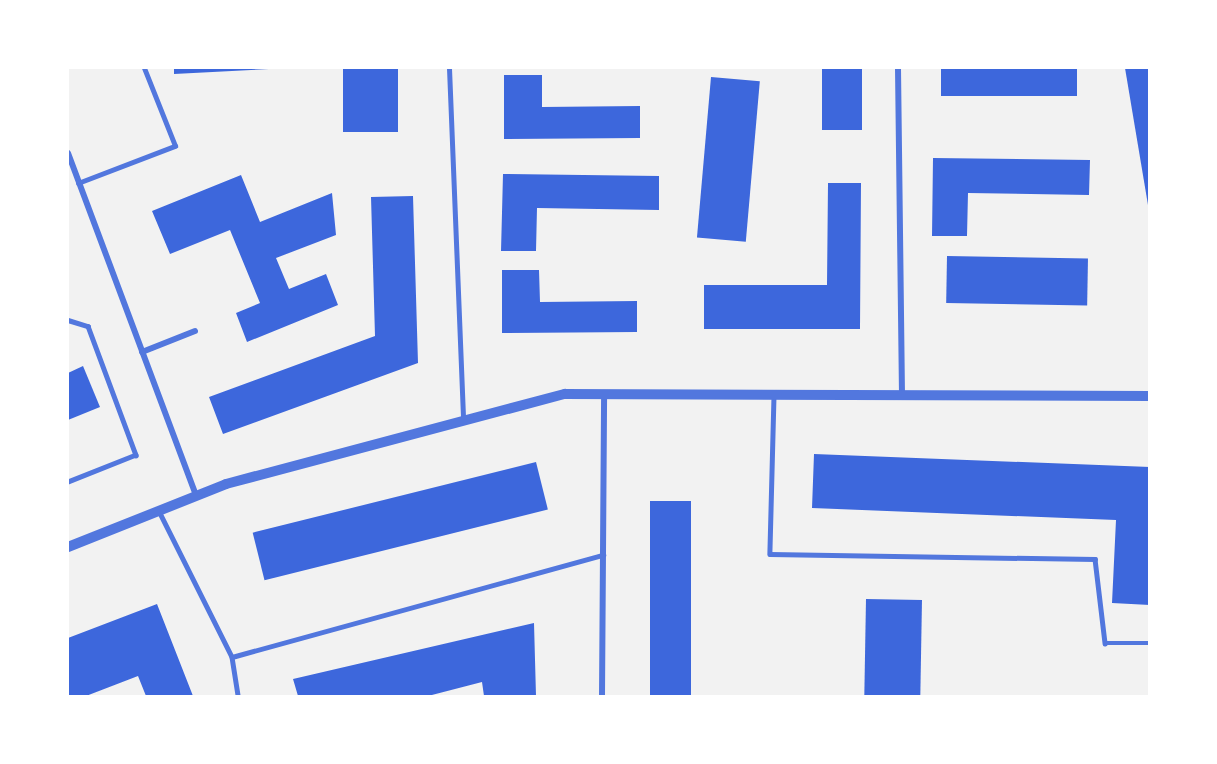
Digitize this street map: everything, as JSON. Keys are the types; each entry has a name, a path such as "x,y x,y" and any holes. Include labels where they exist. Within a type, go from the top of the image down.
{"street":[{"path":"449,68 463,421"},
{"path":"898,68 902,396"},
{"path":"68,153 70,166 196,496"},
{"path":"142,352 195,331"},
{"path":"68,548 196,496 565,394 1149,396"},
{"path":"602,696 604,394"}],"lane":[{"path":"78,183 175,146 144,68"},
{"path":"68,320 88,326 136,454 68,482"},
{"path":"774,396 770,554 1095,559 1105,644 1149,643"},
{"path":"159,511 232,657 238,696"},
{"path":"232,657 603,555"}],"building":[{"path":"174,68 269,68 269,69 174,74"},
{"path":"343,68 398,68 398,132 343,132"},
{"path":"822,68 862,68 862,130 822,130"},
{"path":"941,68 1077,68 1077,96 941,96"},
{"path":"1125,68 1150,68 1150,204 1148,205"},
{"path":"504,75 542,75 542,107 640,106 640,138 504,139"},
{"path":"711,77 760,81 746,242 697,237"},
{"path":"933,158 1090,160 1089,195 968,193 967,236 932,236"},
{"path":"503,174 659,176 659,210 537,208 536,251 501,251"},
{"path":"241,175 260,222 332,193 336,235 276,258 289,289 326,274 338,305 247,342 236,313 260,303 230,230 170,254 152,211"},
{"path":"828,183 861,183 860,329 704,329 704,285 827,285"},
{"path":"413,196 418,363 223,434 209,397 375,336 371,197"},
{"path":"947,256 1088,258 1087,305 946,303"},
{"path":"502,270 539,270 540,302 637,301 637,332 502,333"},
{"path":"83,366 100,407 68,420 68,373"},
{"path":"814,454 1150,467 1150,605 1112,603 1116,520 812,508"},
{"path":"536,462 548,510 265,580 253,533"},
{"path":"650,501 691,501 691,696 650,696"},
{"path":"866,599 922,600 920,696 864,696"},
{"path":"157,604 193,696 146,696 138,676 86,696 68,696 68,638"},
{"path":"534,623 536,696 484,696 482,682 428,696 298,696 293,679"}]}
